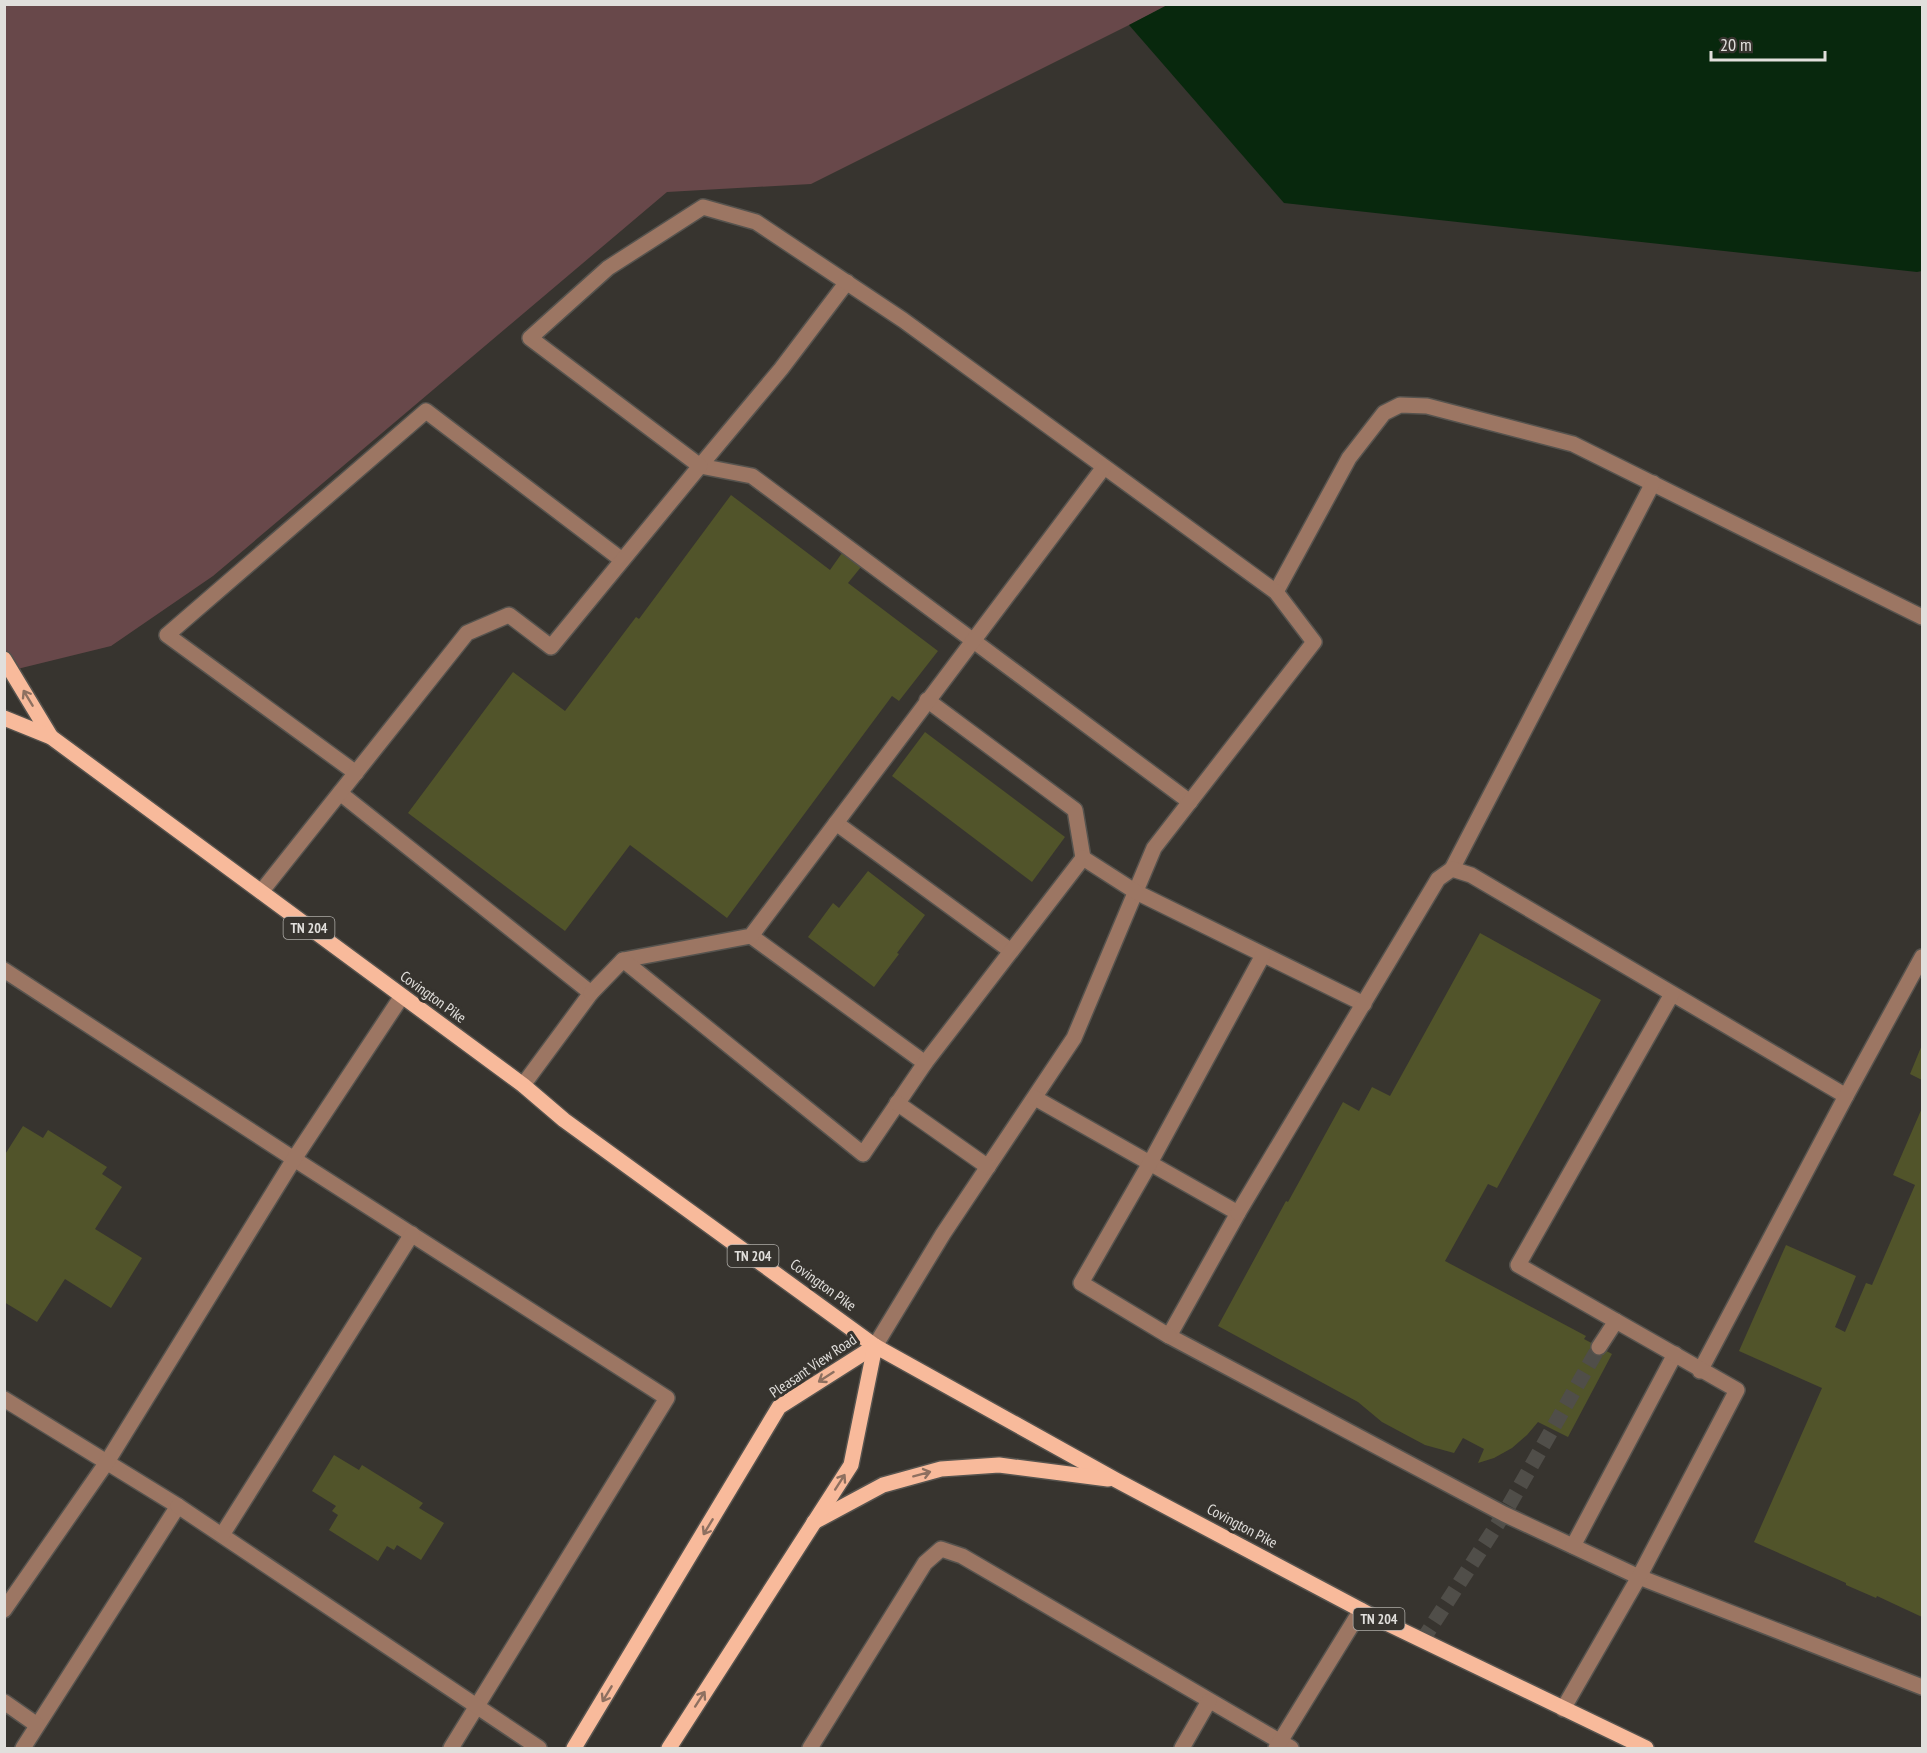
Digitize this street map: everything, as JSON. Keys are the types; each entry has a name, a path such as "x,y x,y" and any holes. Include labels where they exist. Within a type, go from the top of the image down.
{"main road":[{"name":"Covington Pike","path":"4,659 51,737"},
{"name":"Covington Pike","path":"4,718 51,737 523,1085 564,1120 875,1346 1116,1480 1361,1610 1646,1749"},
{"name":"Pleasant View Road","path":"669,1749 851,1465 875,1346"},
{"name":"Pleasant View Road","path":"574,1749 779,1407 875,1346"},
{"path":"812,1523 883,1485 941,1469 999,1465 1116,1480"}],"lane":[{"path":"875,1346 943,1234 1074,1038 1154,848 1190,802 1314,642 1276,592 903,320 756,222 703,207 608,268 530,338 700,466 752,476 1190,802"},
{"path":"261,892 467,633 509,615 551,647 781,369 847,282"},
{"path":"1276,592 1348,458 1384,413 1400,405 1426,406 1574,444 1923,616"},
{"path":"356,773 167,635 426,411 622,560"},
{"path":"523,1085 591,993 623,960 751,936 1104,466"},
{"path":"1169,1336 1238,1214 1438,879 1452,869 1653,483"},
{"path":"927,700 1074,810 1083,858 1136,892 1364,1004"},
{"path":"340,793 591,993"},
{"path":"836,823 1011,951"},
{"path":"623,960 863,1154 925,1063 1083,858"},
{"path":"1452,869 1471,875 1846,1096"},
{"path":"751,936 925,1063"},
{"path":"1263,955 1150,1163 1081,1283 1169,1336 1504,1514 1639,1576 1923,1687"},
{"path":"1700,1371 1846,1096 1923,957"},
{"path":"4,969 294,1159 667,1398 451,1749"},
{"path":"1563,1709 1639,1576 1737,1390 1700,1371 1675,1354 1518,1265 1672,994"},
{"path":"4,1610 107,1462 294,1159 402,996"},
{"path":"1035,1098 1238,1214"},
{"path":"897,1103 988,1167"},
{"path":"222,1535 412,1234"},
{"path":"1599,1347 1616,1321"},
{"path":"1573,1546 1675,1354"},
{"path":"4,1399 178,1506 539,1749"},
{"path":"23,1749 178,1506"},
{"path":"810,1749 925,1563 940,1550 962,1556 1209,1701 1282,1747 1361,1610"},
{"path":"1182,1749 1209,1701"},
{"path":"4,1702 37,1725"}],"shaded area":[{"path":"1169,4 1922,5 1922,271 1284,203 1129,25"},
{"path":"4,5 1169,5 811,184 667,192 213,576 111,646 5,672"}],"building":[{"path":"731,495 830,570 842,553 861,567 848,583 938,651 899,701 892,696 727,918 630,845 565,931 408,813 513,672 565,711 636,617 639,619"},
{"path":"925,732 1065,837 1032,882 892,776"},
{"path":"868,871 925,915 874,987 808,937 833,903 839,908"},
{"path":"1480,933 1601,1000 1497,1188 1488,1184 1445,1261 1586,1336 1584,1339 1612,1354 1568,1437 1538,1422 1512,1448 1494,1458 1478,1463 1484,1449 1463,1438 1454,1453 1425,1445 1382,1422 1358,1402 1218,1326 1343,1102 1359,1111 1372,1087 1390,1096"},
{"path":"1922,1045 1922,1080 1910,1074"},
{"path":"1922,1108 1922,1617 1754,1542 1822,1388 1739,1351 1786,1245 1856,1276 1835,1327 1845,1332 1866,1283 1872,1285 1915,1185 1893,1175"},
{"path":"23,1126 43,1138 48,1130 107,1167 102,1174 122,1187 95,1229 142,1258 111,1308 65,1279 37,1322 4,1302 4,1156"},
{"path":"334,1455 359,1470 362,1465 423,1503 419,1508 444,1523 421,1560 397,1545 394,1550 387,1546 378,1561 329,1530 338,1515 332,1511 336,1506 312,1491"}],"tunnel":[{"path":"1422,1641 1504,1514 1599,1347"}]}
